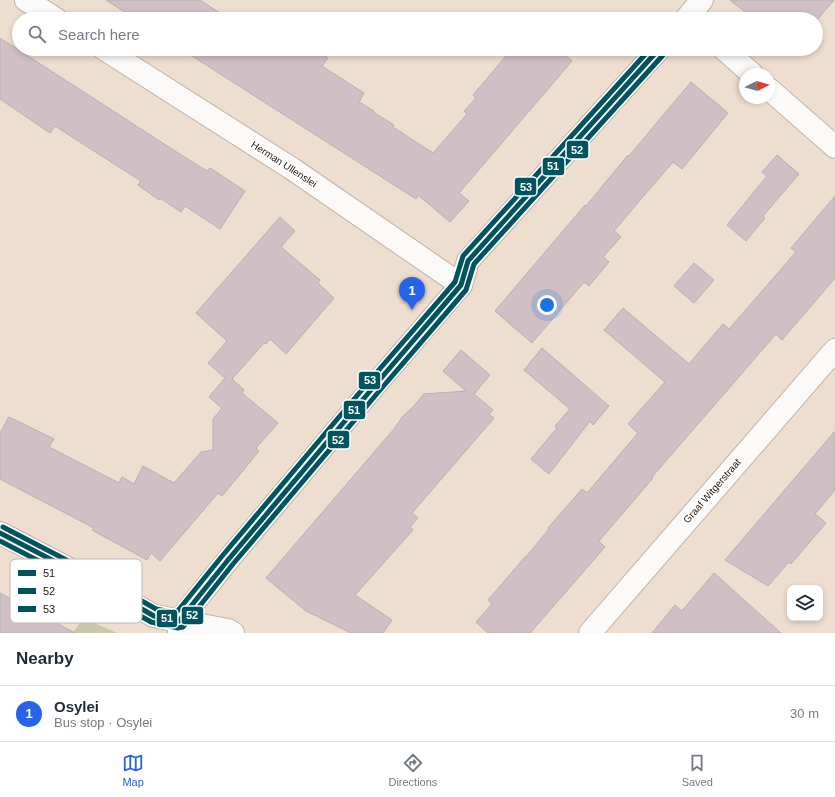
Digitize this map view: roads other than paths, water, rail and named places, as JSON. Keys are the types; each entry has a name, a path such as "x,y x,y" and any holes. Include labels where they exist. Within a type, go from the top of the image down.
{"street":[{"path":"26,0 45,12"},
{"path":"693,12 702,0"},
{"name":"Herman Ullenslei","path":"115,56 291,168 462,285"},
{"path":"179,627 228,560 462,285 468,261 653,56"},
{"path":"732,56 745,68"},
{"path":"775,94 835,147"},
{"name":"Graaf Witgerstraat","path":"590,633 835,350"},
{"path":"0,533 50,559"},
{"path":"142,609 179,627 228,630 233,633"}],"place":[{"name":"Osylei","path":"412,310"}]}
